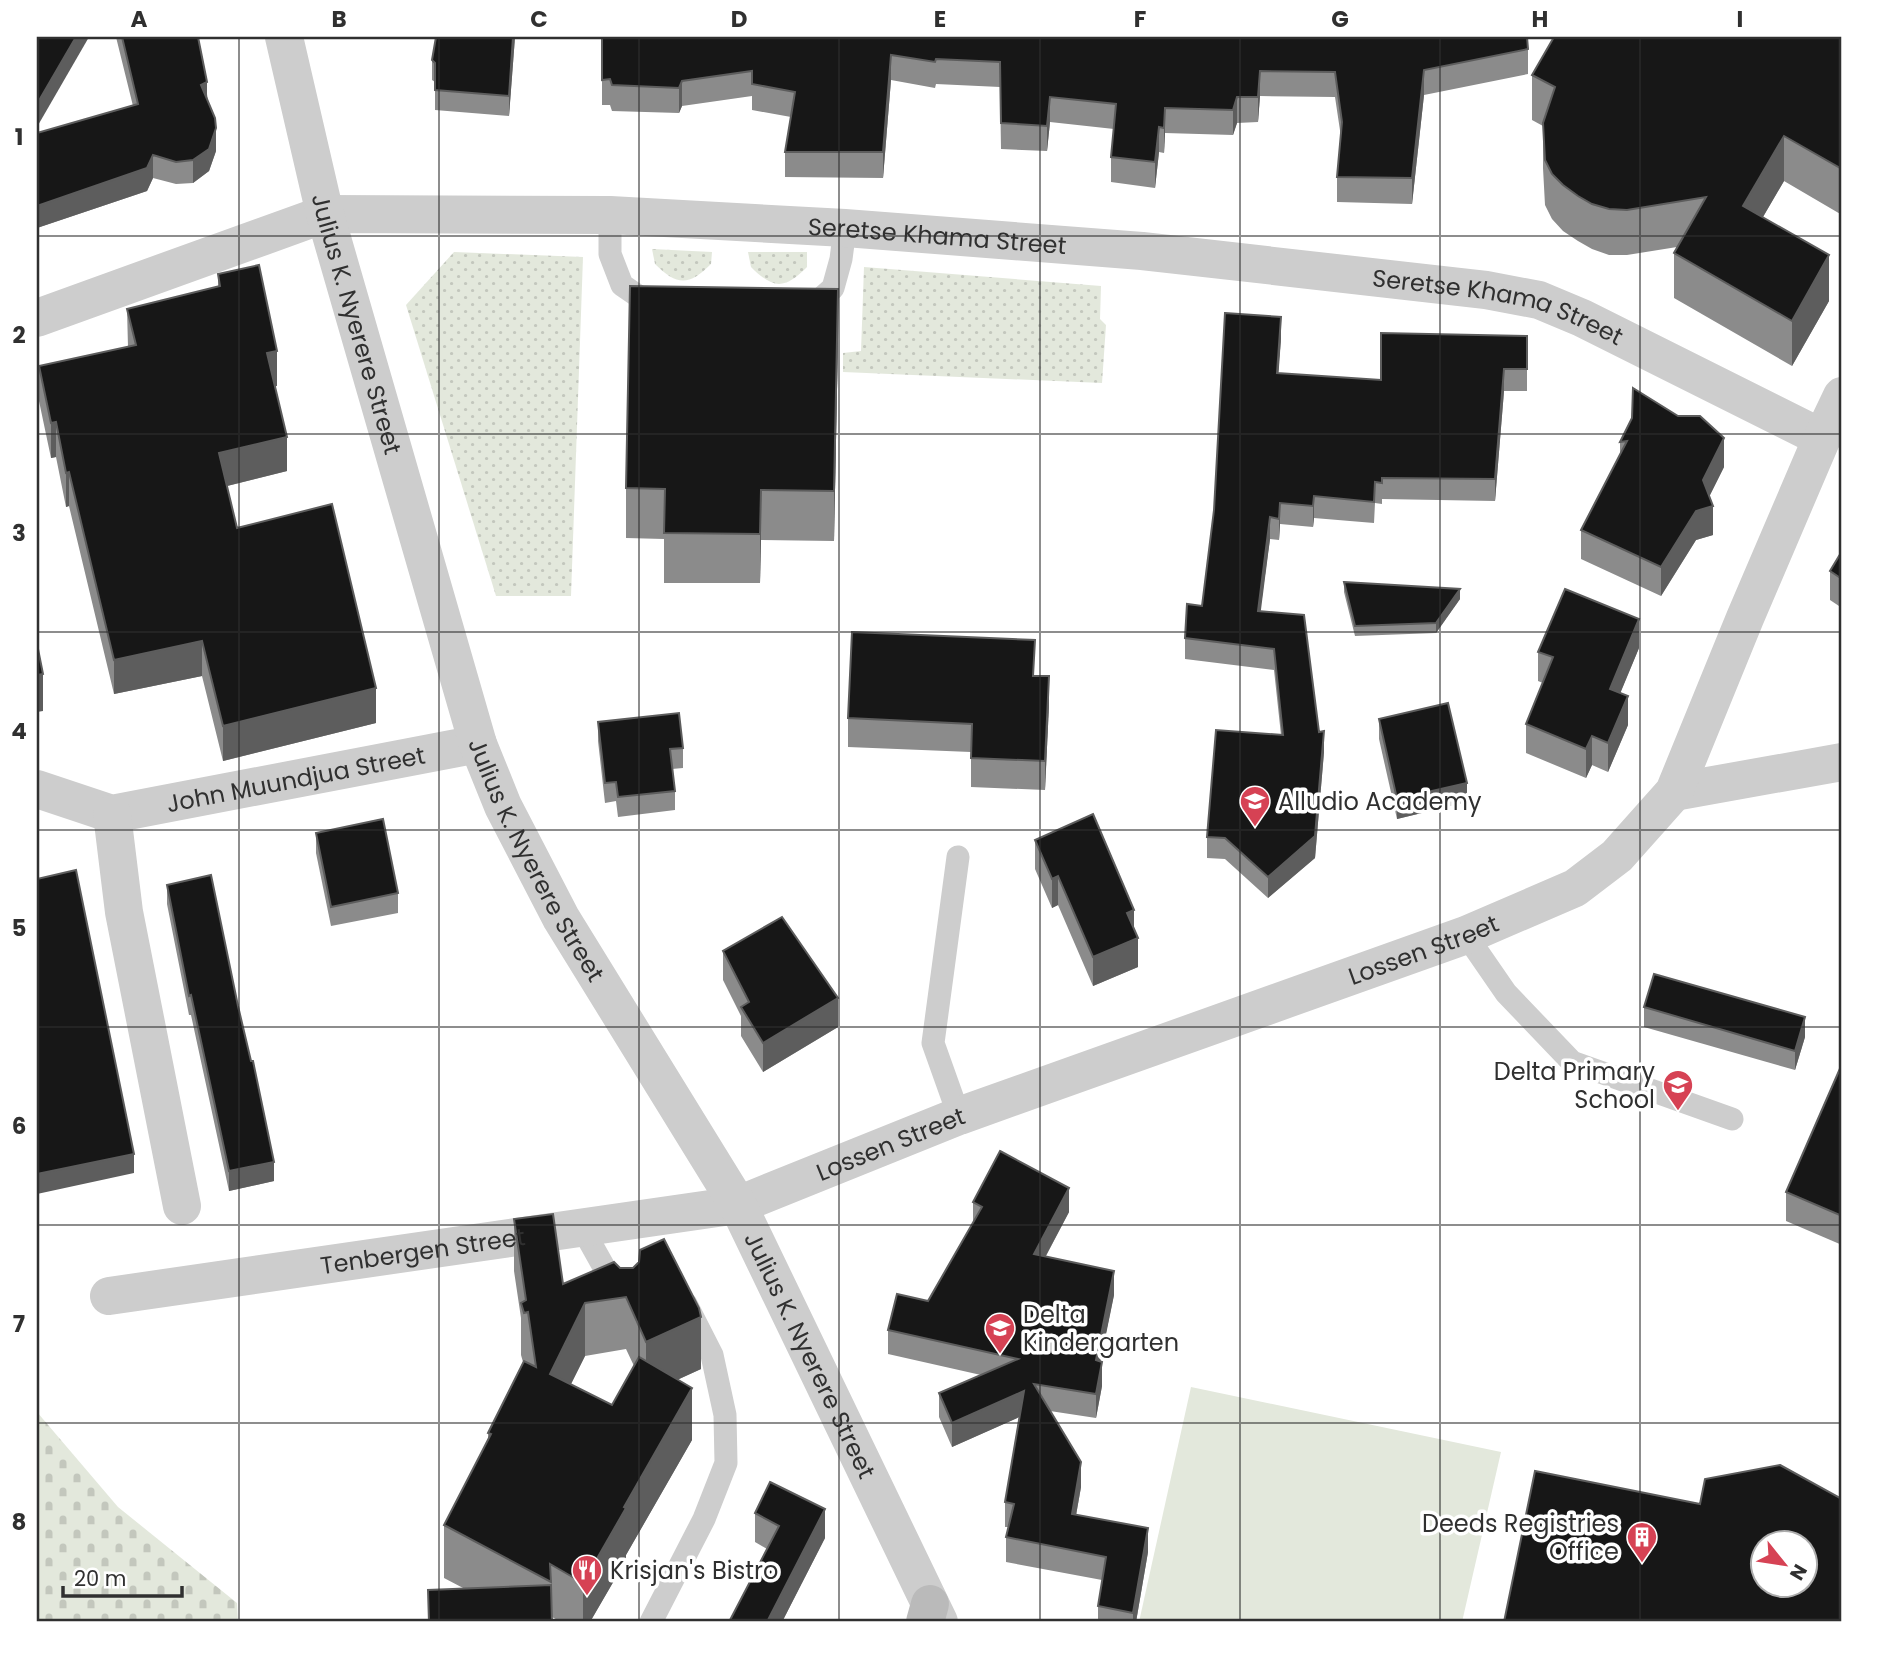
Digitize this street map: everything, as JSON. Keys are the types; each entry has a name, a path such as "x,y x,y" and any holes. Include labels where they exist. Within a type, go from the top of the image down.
{"street":[{"name":"Julius K. Nyerere Street","path":"284,37 325,214 478,744 503,806 561,918 737,1205 931,1616"},
{"name":"Seretse Khama Street","path":"37,318 325,214 610,215 845,228 1142,251 1486,290 1539,300 1582,318 1822,438"},
{"name":"Lossen Street","path":"737,1205 959,1116 1466,935 1575,888 1617,856 1674,792 1745,618 1842,396"},
{"name":"John Muundjua Street","path":"112,814 478,744"},
{"path":"1674,792 1842,762"},
{"path":"37,789 112,814 124,912 182,1206"},
{"name":"Tenbergen Street","path":"109,1296 737,1205"}],"lane":[{"path":"610,215 610,254 622,285 651,307 679,307"},
{"path":"783,310 808,310 833,288 841,260 845,228"},
{"path":"958,858 933,1044 959,1116"},
{"path":"1466,935 1506,993 1572,1062 1732,1119"},
{"path":"581,1226 622,1299 640,1278"},
{"path":"651,1622 704,1519 726,1463 725,1415 712,1355 674,1279"}],"green space":[{"path":"652,249 712,252 711,264 696,276 677,279 655,264"},
{"path":"454,252 583,257 571,596 496,596 406,305"},
{"path":"748,252 807,252 807,267 786,283 773,283 751,267"},
{"path":"864,267 1101,286 1100,319 1106,325 1102,383 843,372 843,353 861,351"},
{"path":"1191,1387 1501,1452 1462,1622 1139,1622"},
{"path":"37,1412 118,1507 237,1603 238,1622 37,1622"}],"building":[{"path":"37,37 76,37 37,104"},
{"path":"122,37 198,37 207,82 201,85 215,118 216,128 209,149 193,160 176,162 153,155 147,168 37,206 37,133 138,104"},
{"path":"436,37 513,37 509,96 435,90 435,63 432,60"},
{"path":"602,37 1527,37 1528,49 1424,70 1412,178 1337,177 1342,122 1335,72 1260,71 1258,97 1237,97 1233,110 1165,108 1164,128 1159,127 1155,162 1111,157 1116,104 1050,97 1047,126 1001,123 1000,62 936,59 935,62 891,55 883,152 785,152 795,92 752,84 752,71 682,81 679,88 612,85 610,79 602,80"},
{"path":"1554,37 1842,37 1842,169 1784,136 1743,206 1829,255 1792,321 1674,253 1706,197 1627,210 1609,209 1578,196 1552,174 1545,160 1543,123 1555,87 1532,75"},
{"path":"259,265 277,351 267,353 287,437 219,453 237,528 332,504 376,688 223,726 202,641 114,660 69,472 66,473 56,422 51,423 39,366 136,345 127,309 220,286 218,274"},
{"path":"630,286 838,289 834,491 761,490 760,534 664,533 665,489 626,488"},
{"path":"1225,313 1281,317 1277,373 1381,380 1381,333 1527,336 1527,369 1504,369 1495,479 1382,478 1382,483 1375,482 1374,502 1314,496 1313,506 1280,503 1279,519 1270,517 1258,611 1304,615 1319,732 1324,731 1315,836 1268,877 1225,838 1207,837 1216,730 1283,735 1274,649 1185,638 1187,604 1202,606 1214,510"},
{"path":"1633,388 1678,416 1700,416 1724,438 1703,480 1713,506 1696,511 1661,567 1581,530 1627,441 1620,442 1632,418"},
{"path":"1842,551 1842,579 1830,571"},
{"path":"1344,582 1460,589 1436,623 1355,626"},
{"path":"1565,589 1639,619 1610,689 1628,696 1608,743 1592,736 1586,749 1526,724 1553,657 1538,652"},
{"path":"852,632 1035,640 1033,676 1049,676 1045,761 971,758 972,724 848,718"},
{"path":"37,644 43,674 37,675"},
{"path":"1448,703 1467,783 1397,799 1379,719"},
{"path":"679,713 683,748 670,749 675,791 618,797 616,782 605,783 598,722"},
{"path":"1093,814 1134,910 1127,913 1138,938 1093,957 1058,876 1052,879 1035,840"},
{"path":"383,819 398,893 331,907 316,833"},
{"path":"76,870 134,1154 37,1174 37,879"},
{"path":"211,875 274,1162 229,1171 167,885"},
{"path":"782,917 838,998 763,1043 741,1007 749,1002 723,951"},
{"path":"1654,974 1805,1017 1795,1051 1644,1007"},
{"path":"1842,1064 1842,1216 1786,1192"},
{"path":"1000,1151 1069,1188 1034,1254 1114,1271 1096,1360 1102,1362 1096,1394 1034,1384 1081,1462 1072,1514 1148,1528 1133,1613 1098,1606 1106,1557 1006,1537 1014,1504 1005,1502 1024,1391 952,1423 939,1393 1018,1359 888,1330 897,1294 928,1301 982,1207 973,1202"},
{"path":"553,1214 563,1284 614,1262 620,1268 633,1268 639,1262 640,1250 664,1239 701,1317 646,1342 626,1297 585,1303 550,1374 612,1405 639,1357 692,1388 583,1583 550,1564 551,1582 444,1525 491,1434 488,1433 524,1361 536,1367 528,1312 524,1313 521,1303 526,1300 514,1219"},
{"name":"Deeds Registries Office","path":"1780,1465 1842,1499 1842,1622 1504,1622 1535,1471 1700,1504 1705,1479"},
{"path":"770,1482 825,1509 767,1622 729,1622 779,1526 755,1513"},
{"path":"551,1585 552,1622 429,1622 428,1590"}],"place":[{"name":"Alludio Academy","path":"1255,828"},
{"name":"Delta Primary School","path":"1678,1112"},
{"name":"Delta Kindergarten","path":"1000,1355"},
{"name":"Deeds Registries Office","path":"1642,1564"},
{"name":"Krisjan's Bistro","path":"587,1597"}]}
